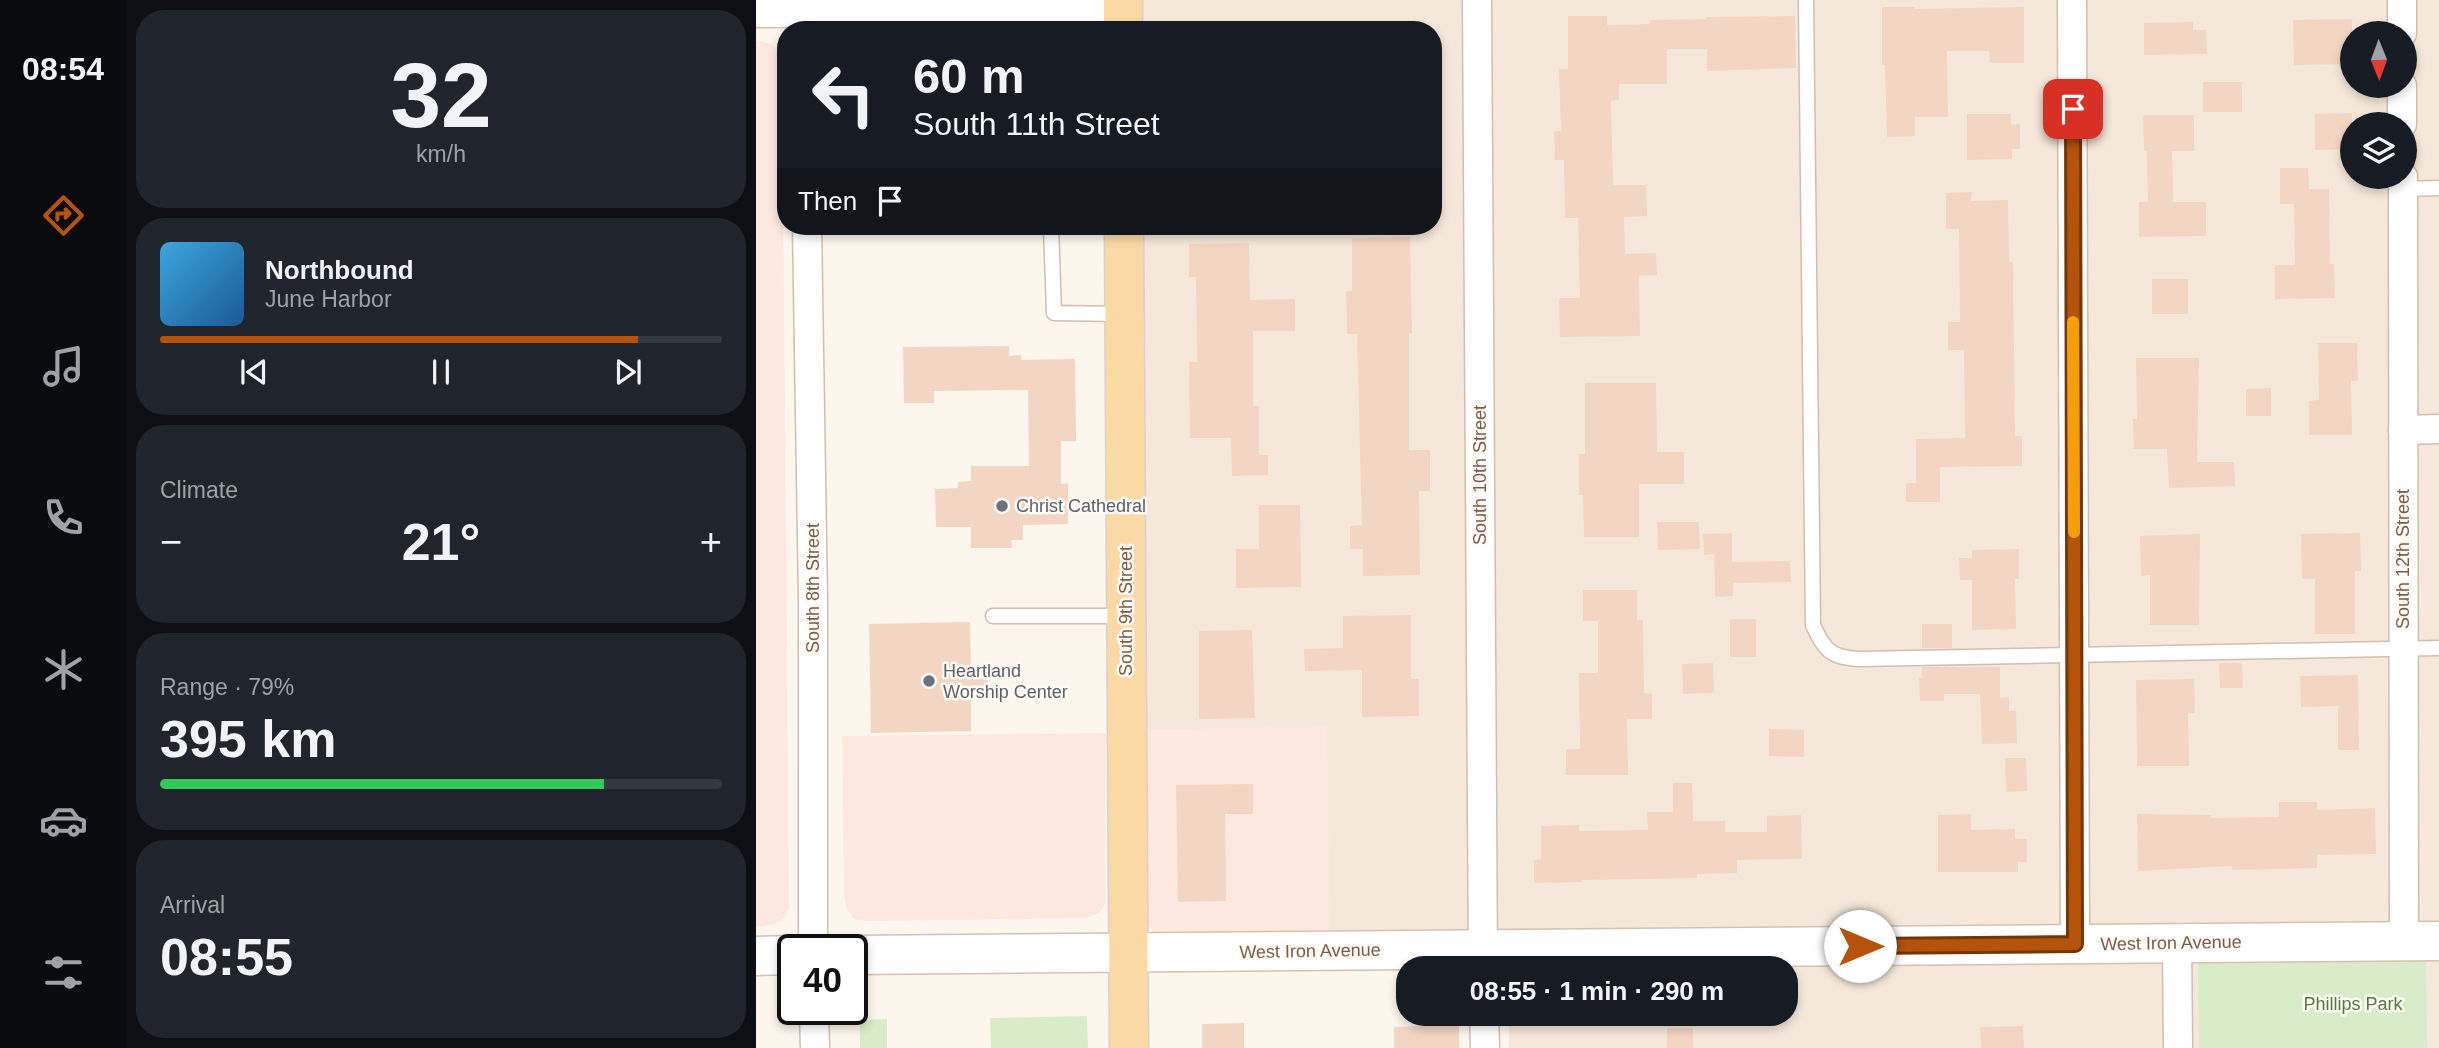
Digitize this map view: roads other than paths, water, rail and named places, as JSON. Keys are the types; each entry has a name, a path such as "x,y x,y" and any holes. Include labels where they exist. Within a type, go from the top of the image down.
{"main road":[{"name":"South 9th Street","path":"1124,235 1129,1048"}],"street":[{"name":"South 10th Street","path":"1477,0 1483,956"},
{"path":"2072,0 2075,944"},
{"path":"2402,0 2402,21"},
{"path":"756,13 1123,13"},
{"name":"South 12th Street","path":"2403,189 2403,649 2422,941"},
{"name":"South 8th Street","path":"807,235 813,601 813,934"},
{"path":"2403,430 2439,429"},
{"name":"West Iron Avenue","path":"1568,956 2075,944 2422,941"},
{"path":"2178,943 2178,1048"},
{"name":"West Iron Avenue","path":"868,955 1127,953 1396,957"},
{"path":"756,956 777,955"},
{"path":"814,1025 815,1048"},
{"path":"1484,1026 1485,1048"}],"lane":[{"path":"1806,0 1812,625 1822,645 1840,659 2439,648"},
{"path":"2417,185 2439,188"},
{"path":"1051,235 1054,313 1124,314"},
{"path":"993,616 1126,617"}],"place":[{"name":"Christ Cathedral","path":"1002,506"},
{"name":"Heartland Worship Center","path":"929,681"}],"park label":[{"name":"Phillips Park","path":"2353,1004"}]}
